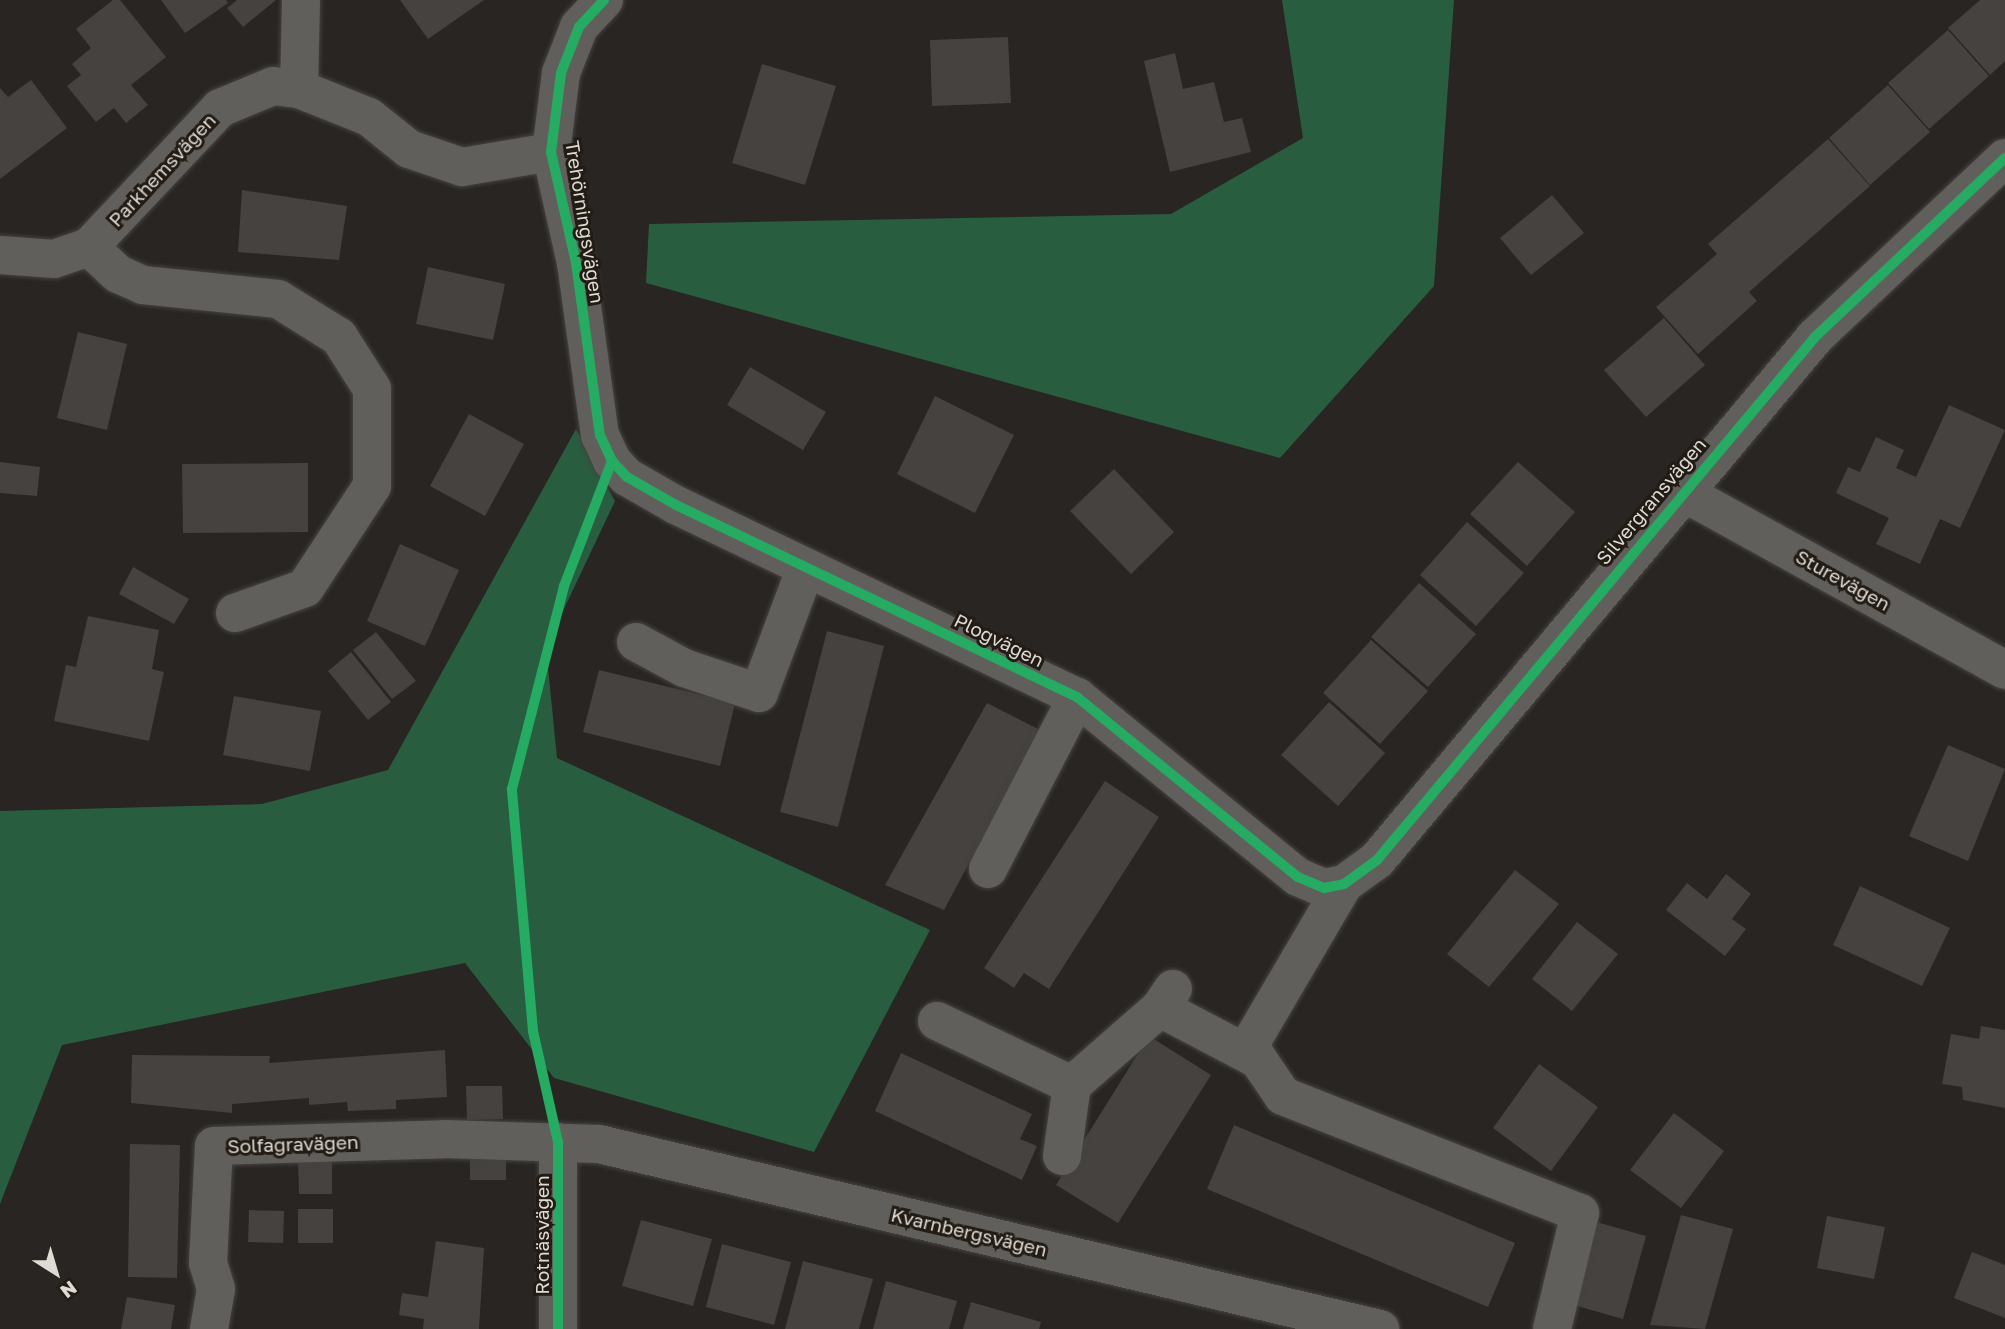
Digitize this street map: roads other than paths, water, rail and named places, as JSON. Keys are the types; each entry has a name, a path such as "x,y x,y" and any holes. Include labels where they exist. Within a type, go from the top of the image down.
{"street":[{"path":"299,89 300,0"},
{"name":"Trehörningsvägen","path":"604,0 579,27 561,73 551,152 576,263 600,435 612,461"},
{"name":"Parkhemsvägen","path":"0,255 54,259 89,247 219,108 273,86 299,89 369,117 409,149 462,167 551,152"},
{"name":"Silvergransvägen","path":"1344,884 1377,860 1681,491 1815,337 2005,158"},
{"path":"89,247 118,274 143,285 278,299 339,337 372,389 372,486 305,588 235,613"},
{"name":"Plogvägen","path":"612,461 627,477 676,505 1077,697 1298,877 1325,888 1344,884"},
{"name":"Sturevägen","path":"1681,491 2005,670"},
{"path":"636,642 684,668 759,692 806,567"},
{"path":"988,869 1077,697"},
{"path":"1344,884 1249,1046 1283,1097 1580,1213 1552,1329"},
{"path":"1062,1156 1072,1085 1166,999 1257,1059"},
{"path":"937,1021 1072,1085"},
{"name":"Solfagravägen","path":"209,1329 216,1289 208,1263 214,1146 558,1142"},
{"name":"Rotnäsvägen","path":"558,1142 558,1329"},
{"name":"Kvarnbergsvägen","path":"558,1142 599,1144 1380,1329"}]}
